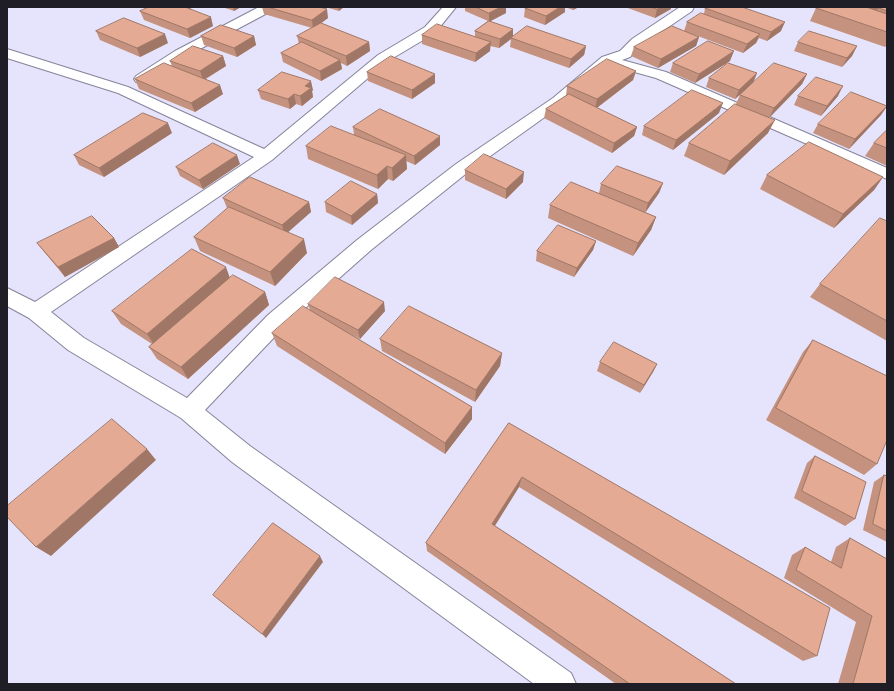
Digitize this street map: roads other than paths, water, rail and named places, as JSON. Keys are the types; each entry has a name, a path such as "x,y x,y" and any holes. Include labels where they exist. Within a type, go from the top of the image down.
{"street":[{"path":"123,90 180,54 269,7"},
{"path":"36,312 266,156 383,58 430,30 450,7"},
{"path":"189,411 276,321 364,244 462,168 558,101 607,60 625,54 637,42 688,8 686,7"},
{"path":"7,54 123,90 266,156"},
{"path":"607,60 661,75 887,174"},
{"path":"7,296 36,312 76,344 189,411 241,454 560,684"}]}
